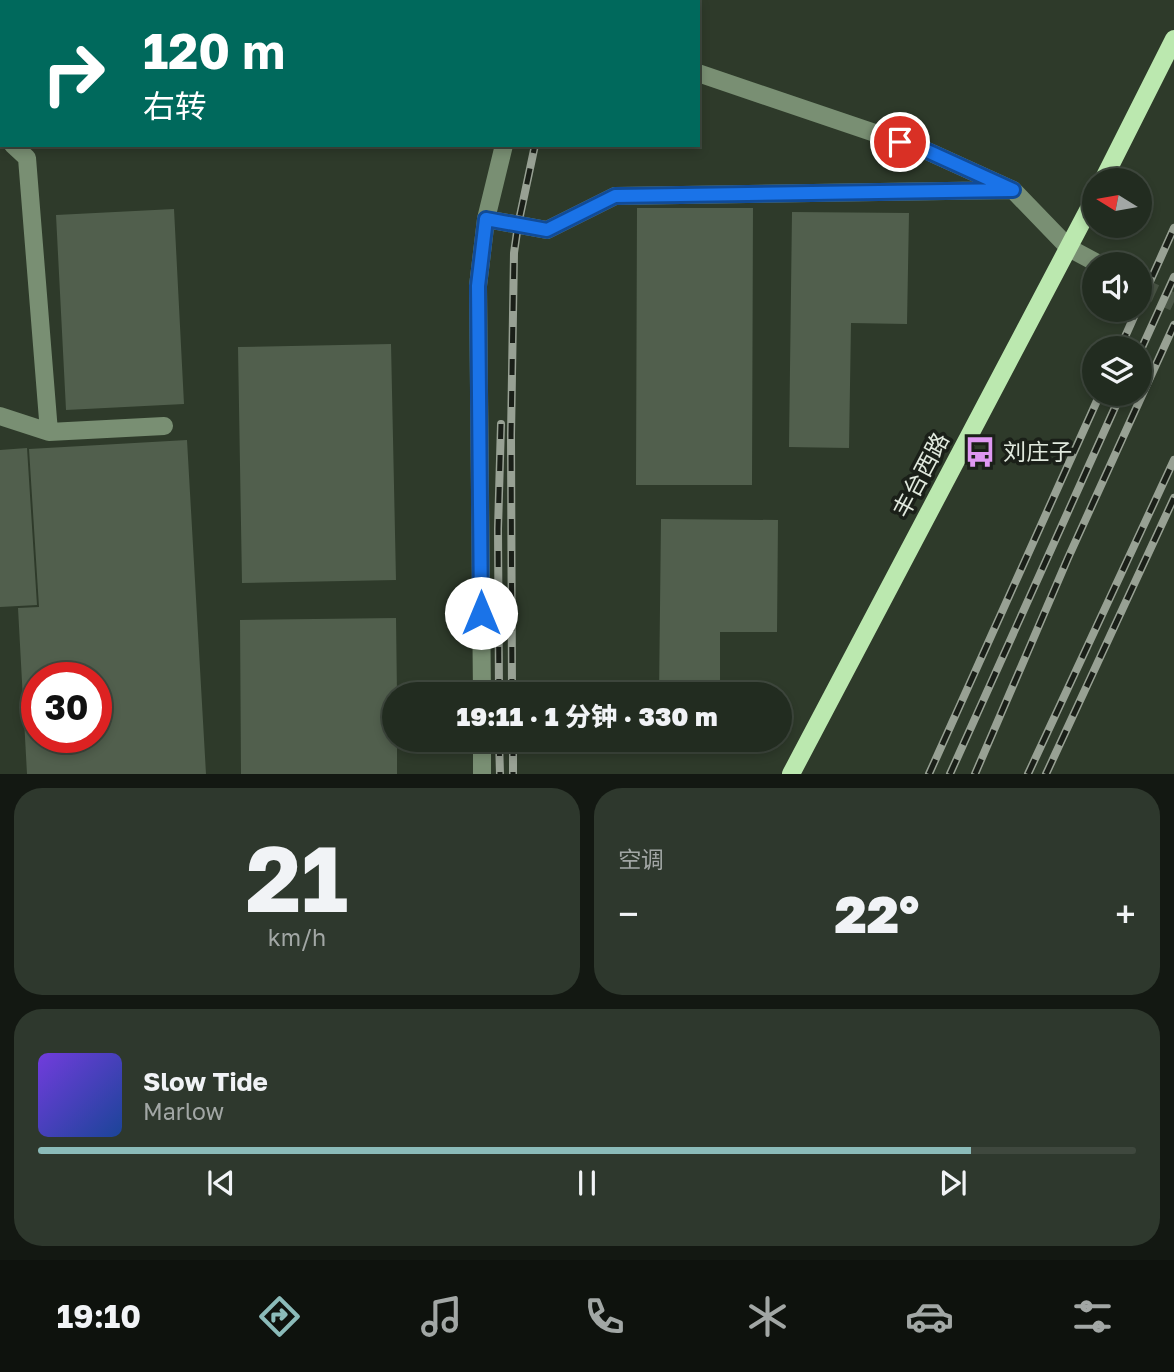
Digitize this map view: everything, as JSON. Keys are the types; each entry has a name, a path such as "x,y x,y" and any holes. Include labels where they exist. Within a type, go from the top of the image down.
{"main road":[{"path":"1109,168 1174,39"},
{"name":"丰台西路","path":"791,774 1082,223"}],"street":[{"path":"700,74 925,150 1013,190 1069,248 1082,255"},
{"path":"15,147 27,158 49,432"},
{"path":"482,682 478,286 486,219 504,147"},
{"path":"486,219 547,230 615,196 1013,190"},
{"path":"0,416 49,432 164,426"},
{"path":"482,752 482,774"}],"building":[{"path":"637,208 753,208 752,485 636,485"},
{"path":"174,209 184,404 66,410 56,215"},
{"path":"792,212 909,213 907,324 851,323 849,448 789,447"},
{"path":"391,344 396,580 242,583 238,347"},
{"path":"187,440 206,774 27,774 26,753 112,753 112,662 21,663 18,608 39,607 29,449"},
{"path":"27,448 37,605 0,607 0,450"},
{"path":"661,519 778,520 777,632 720,632 720,682 659,682"},
{"path":"396,618 397,682 382,682 382,752 397,752 397,774 241,774 240,620"}],"tunnel":[{"path":"1152,292 1174,302"}],"railway":[{"path":"512,682 511,435 514,253 535,147"},
{"path":"1152,277 1174,228"},
{"path":"1147,336 1174,277"},
{"path":"1125,336 1132,322"},
{"path":"975,774 1068,558 1174,325"},
{"path":"929,774 1095,406"},
{"path":"950,774 1116,406"},
{"path":"499,682 498,529 501,424"},
{"path":"1028,774 1174,460"},
{"path":"1046,774 1174,498"},
{"path":"499,752 500,774"},
{"path":"513,752 513,774"}],"place":[{"name":"刘庄子","path":"980,452"}],"route":[{"path":"481,613 478,286 486,219 547,230 615,196 1013,190 925,150 900,142"}]}
